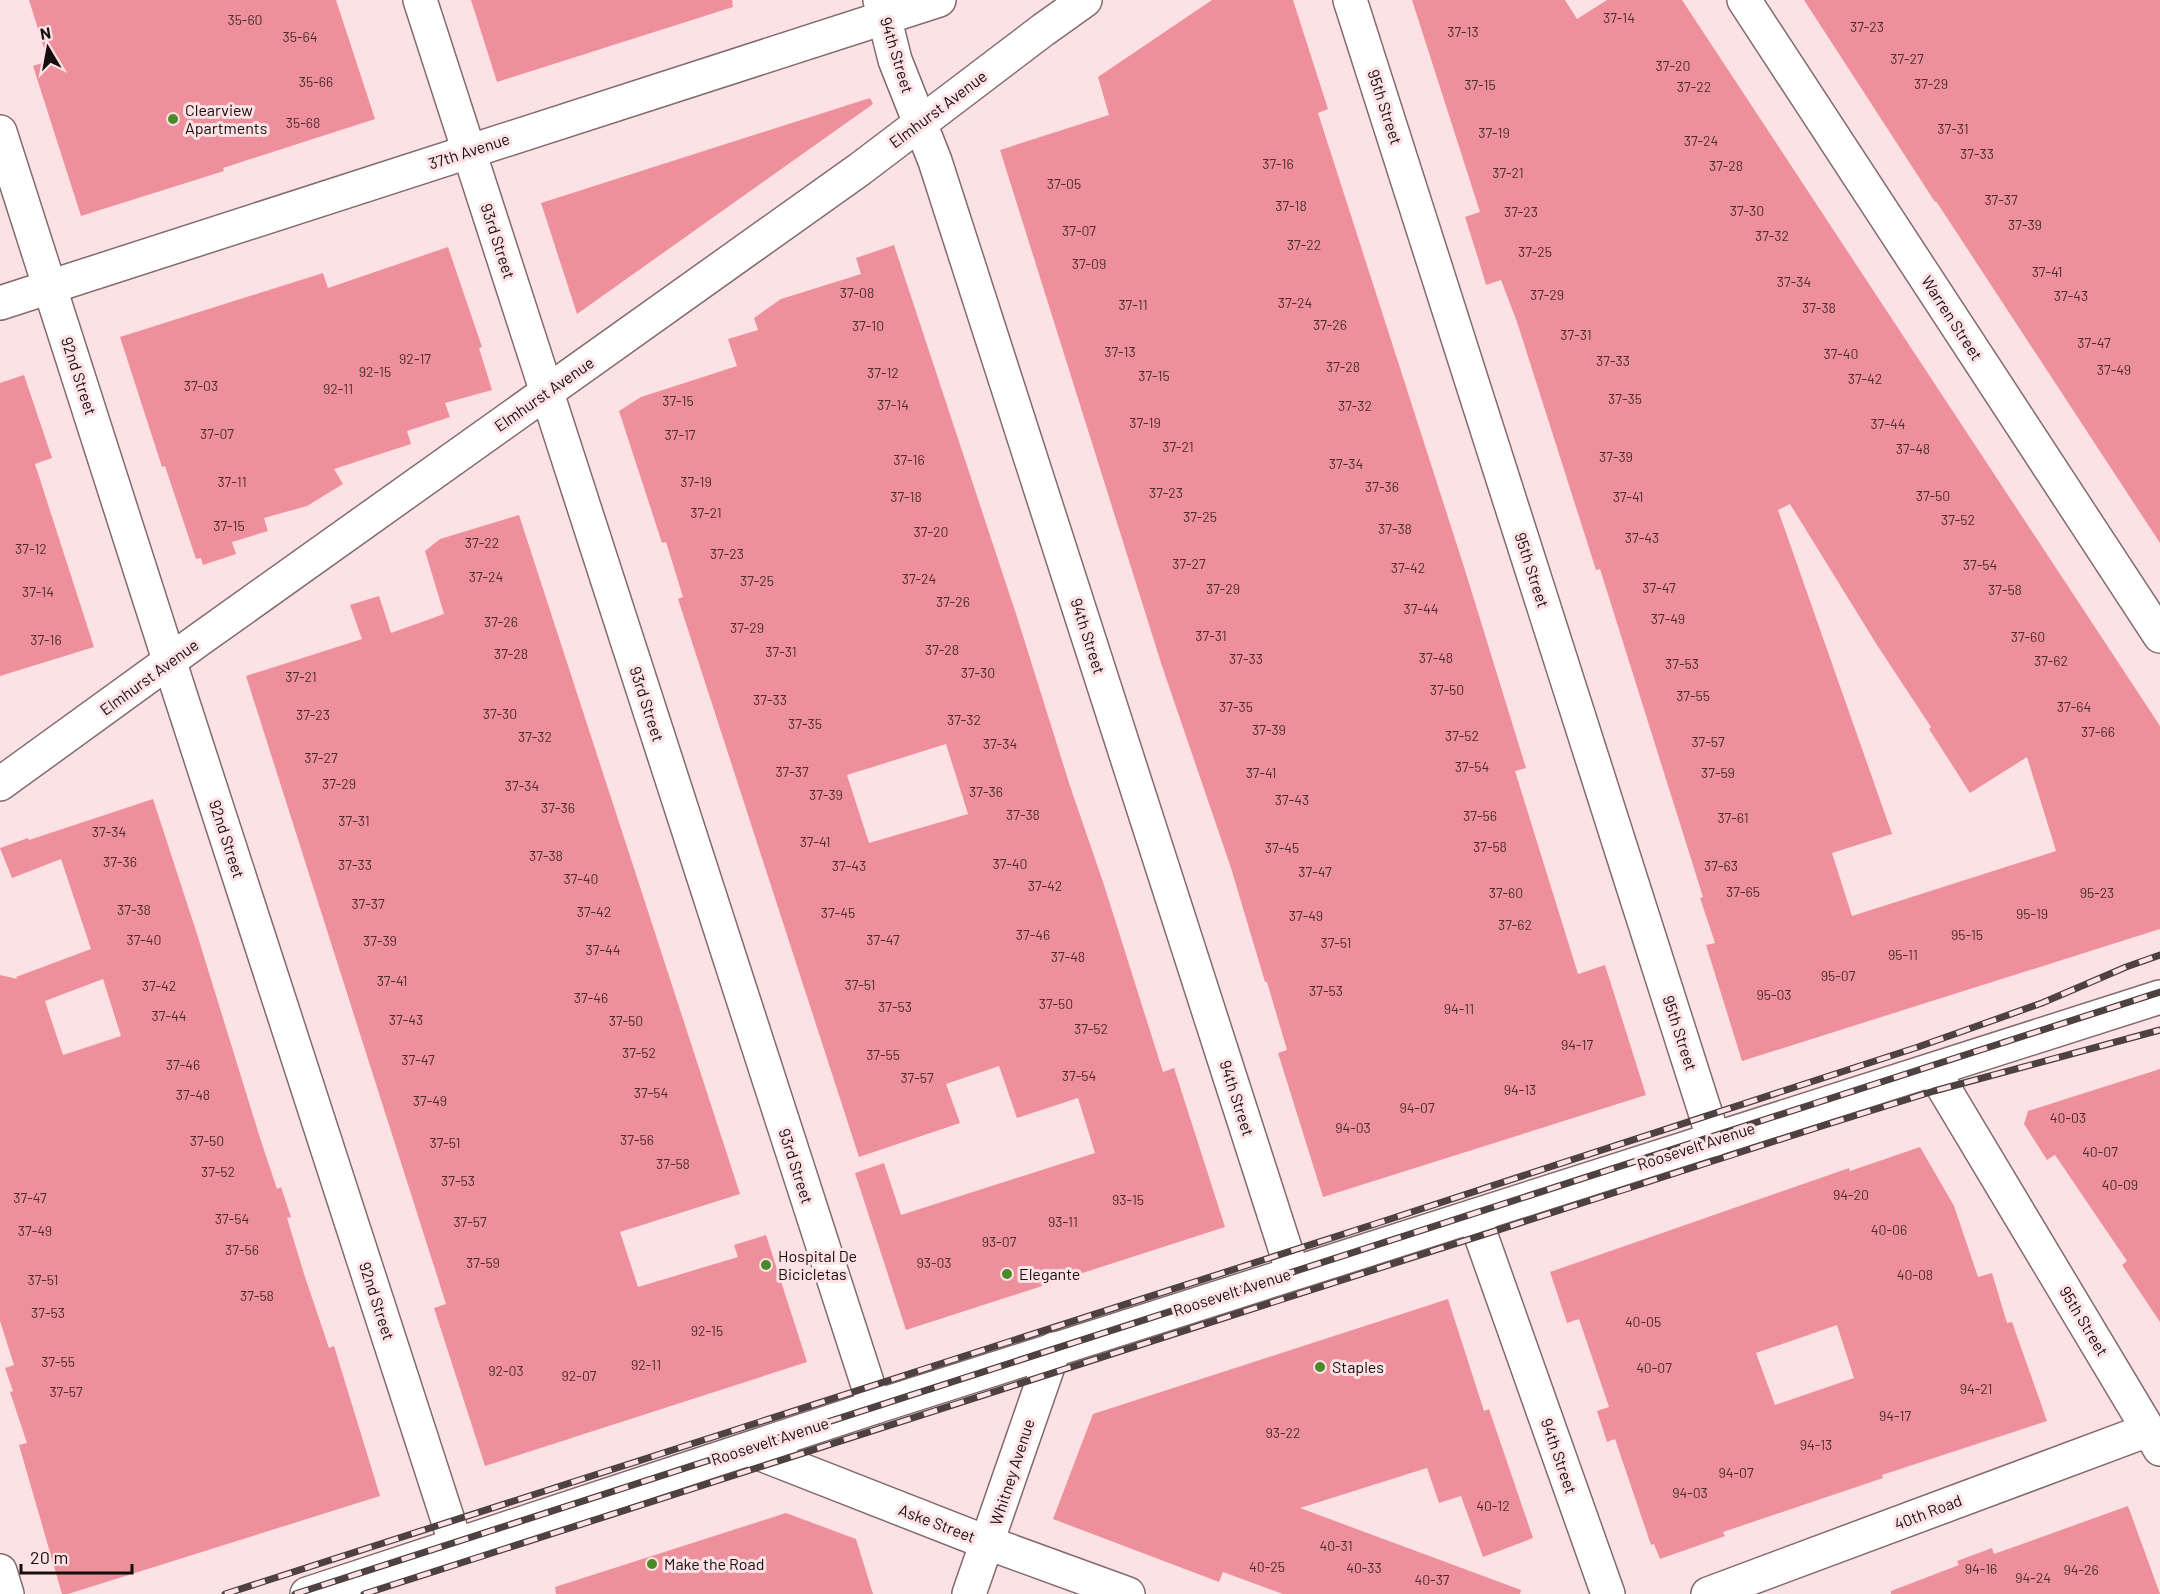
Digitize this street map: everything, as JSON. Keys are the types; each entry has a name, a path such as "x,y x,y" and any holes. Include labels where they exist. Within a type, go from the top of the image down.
{"street":[{"name":"93rd Street","path":"420,0 875,1407"},
{"name":"37th Avenue","path":"0,303 469,152 883,9 939,0"},
{"name":"Elmhurst Avenue","path":"0,784 860,169 1085,0"},
{"name":"95th Street","path":"1350,0 1714,1140"},
{"name":"Warren Street","path":"1744,0 2160,636"},
{"name":"94th Street","path":"883,9 895,60 942,184 1293,1273"},
{"name":"92nd Street","path":"0,132 456,1545"},
{"name":"Roosevelt Avenue","path":"307,1594 1054,1349 2160,996"},
{"name":"95th Street","path":"1933,1070 2154,1440"},
{"name":"94th Street","path":"1474,1216 1608,1594"},
{"name":"Whitney Avenue","path":"969,1594 1054,1349"},
{"name":"40th Road","path":"1708,1594 2154,1440"},
{"name":"Aske Street","path":"747,1449 988,1543 1128,1594"},
{"path":"0,1571 7,1594"}],"building":[{"path":"29,0 336,0 375,119 223,168 224,171 81,216 33,66 48,61"},
{"path":"471,0 732,0 733,7 497,82"},
{"path":"1212,0 1293,0 1328,109 1318,113 1526,768 1515,771 1578,974 1605,965 1646,1095 1323,1197 1278,1053 1287,1050 1267,982 1265,982 1231,868 1162,666 1000,150 1109,115 1098,77"},
{"path":"1412,0 1565,0 1577,19 1607,0 1682,0 2160,726 2160,929 1742,1061 1706,945 1715,943 1700,898 1703,897 1600,569 1596,570 1517,322 1501,280 1486,285 1465,217 1480,212","holes":["1790,504 1877,645 1931,727 1929,729 1970,793 2027,757 2056,851 1852,916 1832,853 1892,834 1778,510"]},
{"path":"1804,0 2160,0 2160,543 1935,202"},
{"path":"870,98 873,104 577,314 541,203"},
{"path":"894,245 1018,620 1163,1072 1174,1068 1225,1227 906,1330 855,1173 884,1163 901,1215 1095,1153 1078,1098 1017,1118 999,1066 946,1084 960,1123 859,1157 678,599 683,597 666,542 662,543 619,411 641,397 737,366 728,339 758,330 754,318 781,299 861,274 856,258","holes":["946,744 968,814 869,843 847,775"]},
{"path":"448,247 482,347 479,348 492,390 445,403 450,417 407,431 411,444 334,469 343,484 307,506 264,518 268,531 232,542 236,554 203,565 201,558 196,559 165,466 162,467 120,337 323,273 328,288"},
{"path":"24,375 52,458 35,464 94,647 0,676 0,383"},
{"path":"519,515 740,1194 620,1232 638,1287 738,1257 734,1245 766,1235 807,1362 485,1466 434,1308 446,1304 246,676 362,639 350,605 379,596 391,633 444,614 425,551 440,539"},
{"path":"153,799 260,1138 277,1189 281,1187 291,1217 287,1218 305,1277 329,1348 334,1346 380,1496 68,1594 62,1594 19,1445 27,1443 10,1392 13,1391 5,1368 14,1365 0,1321 0,975 17,979 16,977 91,949 61,859 12,878 0,848 28,838 29,840","holes":["103,979 121,1036 63,1055 45,1001"]},
{"path":"2160,1069 2160,1322 2122,1265 2127,1261 2055,1155 2047,1160 2024,1124 2028,1111"},
{"path":"1920,1147 1954,1206 1978,1277 1992,1273 2007,1323 2012,1322 2047,1421 1882,1475 1883,1478 1723,1532 1725,1536 1660,1559 1654,1544 1651,1545 1615,1439 1607,1442 1597,1411 1609,1407 1579,1319 1567,1323 1550,1272 1849,1168 1850,1171","holes":["1837,1325 1854,1378 1775,1405 1756,1353"]},
{"path":"1448,1299 1484,1411 1489,1409 1533,1538 1483,1557 1461,1496 1439,1503 1427,1468 1300,1508 1521,1590 1520,1594 1283,1594 1223,1572 1219,1582 1053,1519 1093,1414"},
{"path":"2128,1506 2160,1594 1891,1594 1891,1591 1959,1565 1957,1561 1992,1548 1994,1554"},
{"path":"786,1513 856,1539 873,1594 556,1594 555,1587"}],"railway":[{"path":"225,1594 1918,1047 2042,1003 2160,955"},
{"path":"295,1594 2160,992"},
{"path":"364,1594 1825,1125 1934,1091 2160,1030"}],"place":[{"name":"Clearview Apartments","path":"173,119"},
{"name":"Hospital De Bicicletas","path":"766,1265"},
{"name":"Elegante","path":"1007,1274"},
{"name":"Staples","path":"1320,1367"},
{"name":"Make the Road","path":"652,1564"}]}
